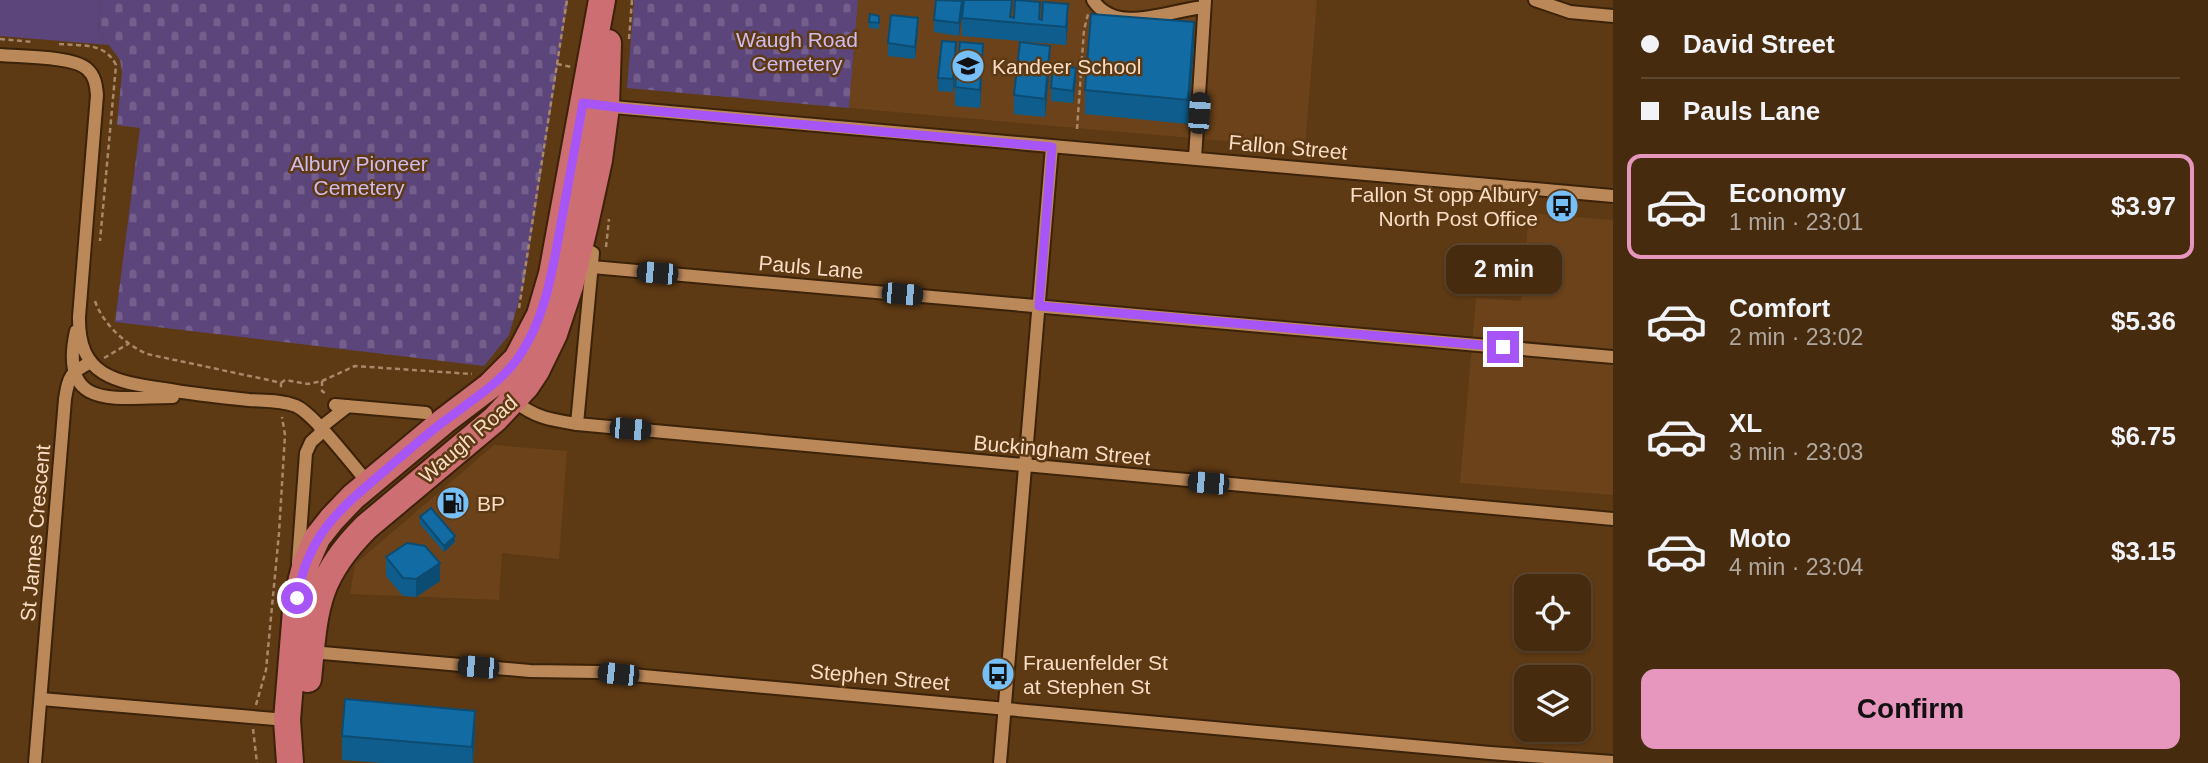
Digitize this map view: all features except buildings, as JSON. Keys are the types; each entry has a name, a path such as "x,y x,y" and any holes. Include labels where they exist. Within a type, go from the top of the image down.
{"main road":[{"name":"Waugh Road","path":"291,763 305,714 316,613 326,579 347,546 514,401 536,371 554,334 570,286 586,257 598,160 594,105 602,0"},
{"name":"Waugh Road","path":"291,763 287,720 297,598 306,564 317,538 343,507 444,421 490,386 517,359 540,315 552,274 594,105 609,0"},
{"path":"369,484 389,508"}],"street":[{"path":"1535,0 1570,12 1613,16"},
{"path":"1091,5 1112,17 1125,20 1205,4 1195,159"},
{"name":"St James Crescent","path":"0,55 82,65 96,83 97,94 79,317 71,359 73,372 68,379 65,399 36,763"},
{"name":"Fallon Street","path":"594,105 1613,196"},
{"path":"1000,763 1052,147"},
{"name":"Pauls Lane","path":"586,257 1039,306 1613,357"},
{"name":"Waugh Road","path":"577,424 586,257"},
{"name":"St James Crescent","path":"79,317 81,343 97,360"},
{"path":"208,396 126,397 94,394 79,384 73,372 97,360 107,376 120,382 208,396 281,402 300,408 369,484"},
{"name":"Buckingham Street","path":"514,401 530,413 546,419 577,424 1613,519"},
{"path":"297,598 306,453 311,442 342,406 426,413"},
{"name":"Stephen Street","path":"311,652 530,671 599,672 1005,708 1489,758 1613,762"},
{"path":"41,699 287,720"}],"path":[{"path":"519,313 567,0"},
{"path":"1077,129 1084,30 1091,5"},
{"path":"95,301 103,318 128,344 148,354 281,383 285,380 308,384 322,381 355,366 473,374"},
{"path":"97,360 128,344"},
{"path":"257,763 253,731 257,699 267,670 279,533 285,435 281,383"}],"shaded area":[{"path":"858,0 1317,0 1305,148 849,108"},
{"path":"1529,213 1613,220 1613,495 1460,483 1476,298 1521,301"},
{"path":"494,445 567,451 559,559 502,553 499,600 350,594 355,564"}],"green space":[{"path":"0,0 100,0 98,30 109,45 0,36"},
{"name":"Albury Pioneer Cemetery","path":"100,0 568,0 524,283 509,335 484,366 115,322 140,128 117,125 122,72 120,60 98,30"},
{"name":"Waugh Road Cemetery","path":"634,0 858,0 849,108 627,88"}],"place":[{"name":"Kandeer School","path":"968,66"},
{"name":"Fallon St opp Albury North Post Office","path":"1562,206"},
{"name":"BP","path":"453,503"},
{"name":"Frauenfelder St at Stephen St","path":"998,674"}],"route":[{"path":"297,598 306,564 317,538 332,519 353,497 490,386 517,359 540,315 552,274 583,103 1052,147 1039,306 1503,347"}]}
